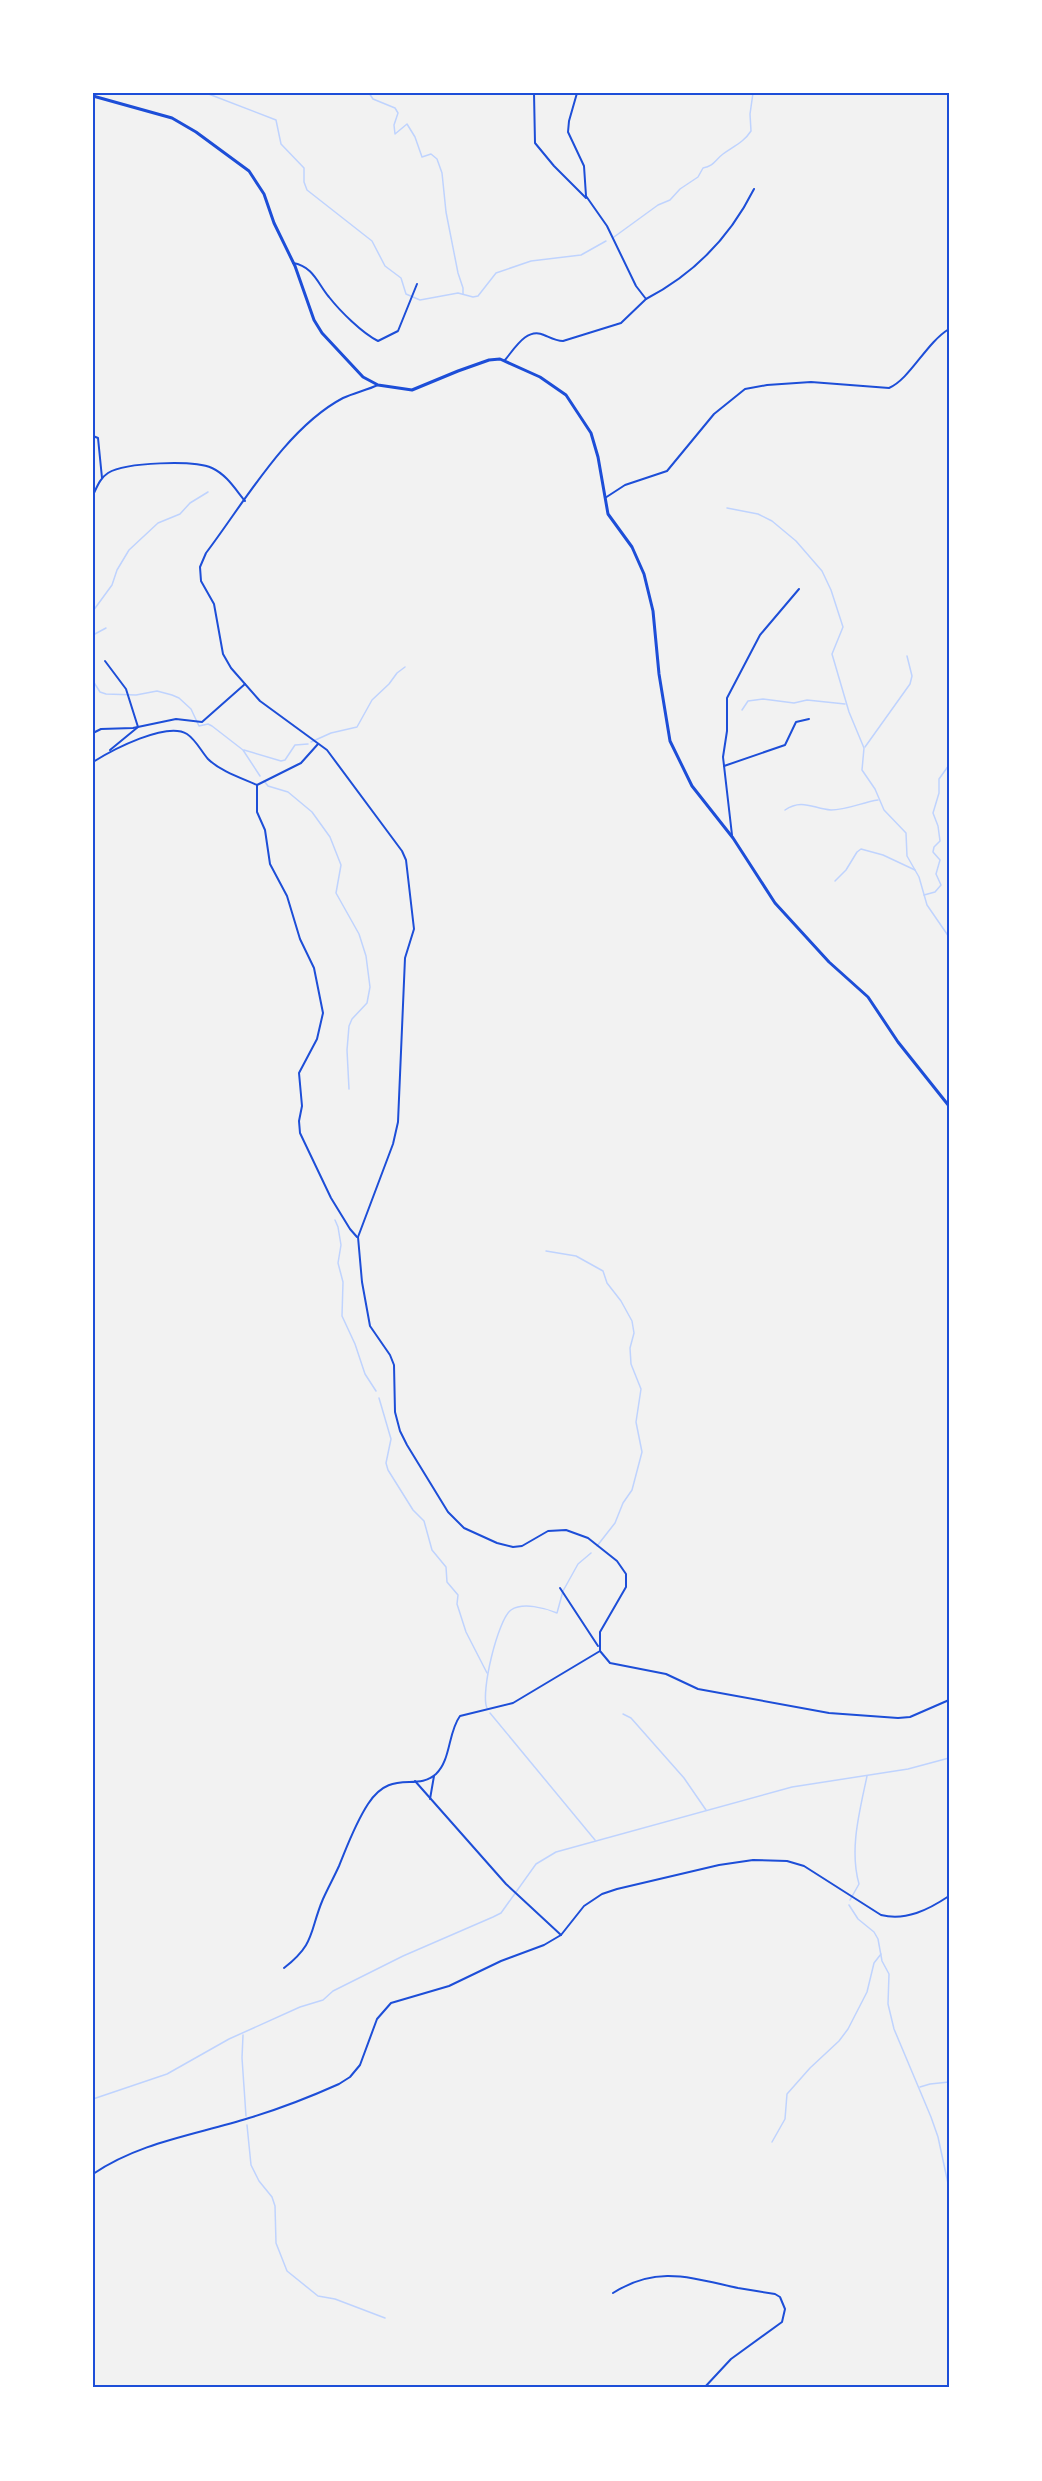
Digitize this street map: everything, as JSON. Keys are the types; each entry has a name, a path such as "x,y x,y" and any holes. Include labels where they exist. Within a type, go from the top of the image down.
{"street":[{"path":"534,93 535,142 554,166 588,200 608,226 636,286 646,299"},
{"path":"577,93 568,132 584,166 588,200"},
{"path":"93,96 172,118 196,132 244,167 261,189 317,325 358,372 378,386 406,390 417,389 489,360 505,360 551,383 569,399 591,433 598,457 608,514 636,554 648,586 672,745 695,791 733,838 775,903 829,962 868,997 898,1042 949,1106"},
{"path":"505,360 532,333 540,333 559,341 621,323 646,299 671,286 714,249 733,226 754,189"},
{"path":"293,263 310,271 332,301 364,333 378,341 398,331 417,284"},
{"path":"605,498 628,483 667,471 714,414 745,389 811,382 889,388 898,382 933,342 949,329"},
{"path":"378,386 342,399 317,418 272,461 206,553 200,572 202,584 216,610 224,654 231,668 266,706 332,756 404,855 409,874 414,929 405,958 398,1122 393,1144 357,1237 369,1321 374,1335 392,1361 396,1419 407,1445 451,1516 464,1528 497,1543 513,1547 522,1546 548,1531 566,1530 588,1538 617,1561 626,1574 626,1587 600,1632 599,1650"},
{"path":"93,436 98,438 102,478"},
{"path":"93,495 102,478 113,471 130,466 197,463 222,474 245,501"},
{"path":"733,838 724,766 727,696 760,634 799,589"},
{"path":"105,661 126,689 138,727"},
{"path":"93,733 101,729 138,727 176,719 204,721 245,684"},
{"path":"724,766 784,745 796,722 809,719"},
{"path":"93,762 138,727"},
{"path":"108,752 163,731 177,730 190,735 214,764 257,785"},
{"path":"257,785 302,763 318,744"},
{"path":"257,785 257,812 265,830 270,864 287,896 302,943 314,968 323,1013 317,1039 299,1072 302,1106 299,1121 300,1133 331,1198 357,1237"},
{"path":"560,1588 574,1613 595,1639 605,1659 613,1664 660,1672 698,1689 829,1713 902,1718 949,1700"},
{"path":"430,1799 434,1775 440,1768 460,1716 513,1702 530,1694 599,1650"},
{"path":"284,1968 303,1952 310,1941 320,1908 339,1867 349,1838 369,1803 380,1790 390,1784 415,1781 434,1775"},
{"path":"415,1781 513,1891 561,1935"},
{"path":"93,2174 115,2160 168,2139 248,2118 339,2084 350,2078 360,2065 377,2019 391,2003 449,1986 501,1961 544,1945 561,1935 584,1906 602,1894 616,1889 692,1870 753,1860 776,1860 796,1863 881,1915 894,1918 921,1911 949,1896"},
{"path":"613,2293 628,2283 667,2274 714,2281 780,2297 785,2309 782,2322 731,2358 704,2388"}],"waterway":[{"path":"206,93 276,120 281,144 304,168 304,182 307,190 372,241 385,266 401,278 406,294 420,300 458,293 478,296 496,273 531,261 581,255 606,241"},
{"path":"369,93 373,99 395,108 398,113 394,125 395,134 407,124 415,137 422,157 431,154 437,159 442,173 446,212 463,294"},
{"path":"614,237 658,205 670,200 680,189 698,177 703,168 712,164 745,138 751,131 750,114 753,93"},
{"path":"93,611 112,585 117,570 129,550 158,523 180,514 190,503 208,492"},
{"path":"727,508 758,514 772,521 796,541 822,571 843,627 832,654 849,712 864,748 862,770 875,789 884,810 906,833 907,856 919,877 927,905 949,937"},
{"path":"93,635 106,628"},
{"path":"865,747 910,684 912,676 907,656"},
{"path":"311,742 331,733 357,727 372,700 405,667"},
{"path":"93,681 100,692 106,694 136,695 157,691 179,698 191,709 199,726 208,724 212,726 243,750 260,776"},
{"path":"742,710 748,701 763,699 794,703 807,700 845,704"},
{"path":"244,750 281,761 285,760 295,745 308,744"},
{"path":"924,895 935,892 941,885 936,874 940,860 933,852 934,847 940,841 933,813 939,793 939,779 949,765"},
{"path":"264,781 268,786 288,792 312,812 330,837 341,865 336,893 359,934 366,956 370,987 367,1003 352,1019 349,1026 347,1050 349,1089"},
{"path":"785,810 803,804 837,810 878,800"},
{"path":"835,881 861,849 883,855 915,870"},
{"path":"335,1220 341,1245 338,1263 343,1282 342,1316 365,1374 376,1391"},
{"path":"546,1251 576,1256 603,1271 607,1283 621,1301 632,1321 634,1333 630,1348 631,1364 641,1389 636,1422 642,1452 632,1490 623,1503 615,1523 597,1546"},
{"path":"379,1398 391,1439 386,1463 388,1470 413,1510 424,1521 432,1550 446,1567 447,1582 458,1595 457,1604 466,1632 487,1673"},
{"path":"487,1708 485,1700 488,1673 496,1641 506,1616 511,1610 522,1606 557,1613 563,1591 578,1564 591,1553"},
{"path":"490,1713 595,1840"},
{"path":"623,1714 631,1718 684,1778 706,1810"},
{"path":"93,2099 167,2074 229,2039 300,2007 323,2000 333,1991 403,1956 501,1913 536,1864 556,1852 792,1787 908,1769 949,1758"},
{"path":"850,1900 859,1884 855,1843 867,1776"},
{"path":"849,1905 858,1919 874,1932 878,1939 882,1961 889,1974 888,2004 894,2029 938,2137 949,2188"},
{"path":"772,2142 785,2119 787,2094 848,2029 867,1992 874,1963 881,1954"},
{"path":"243,2035 242,2058 246,2116"},
{"path":"920,2087 949,2082"},
{"path":"247,2125 251,2165 259,2181 272,2197 275,2206 276,2243 287,2271 318,2296 335,2299 385,2318"}]}
